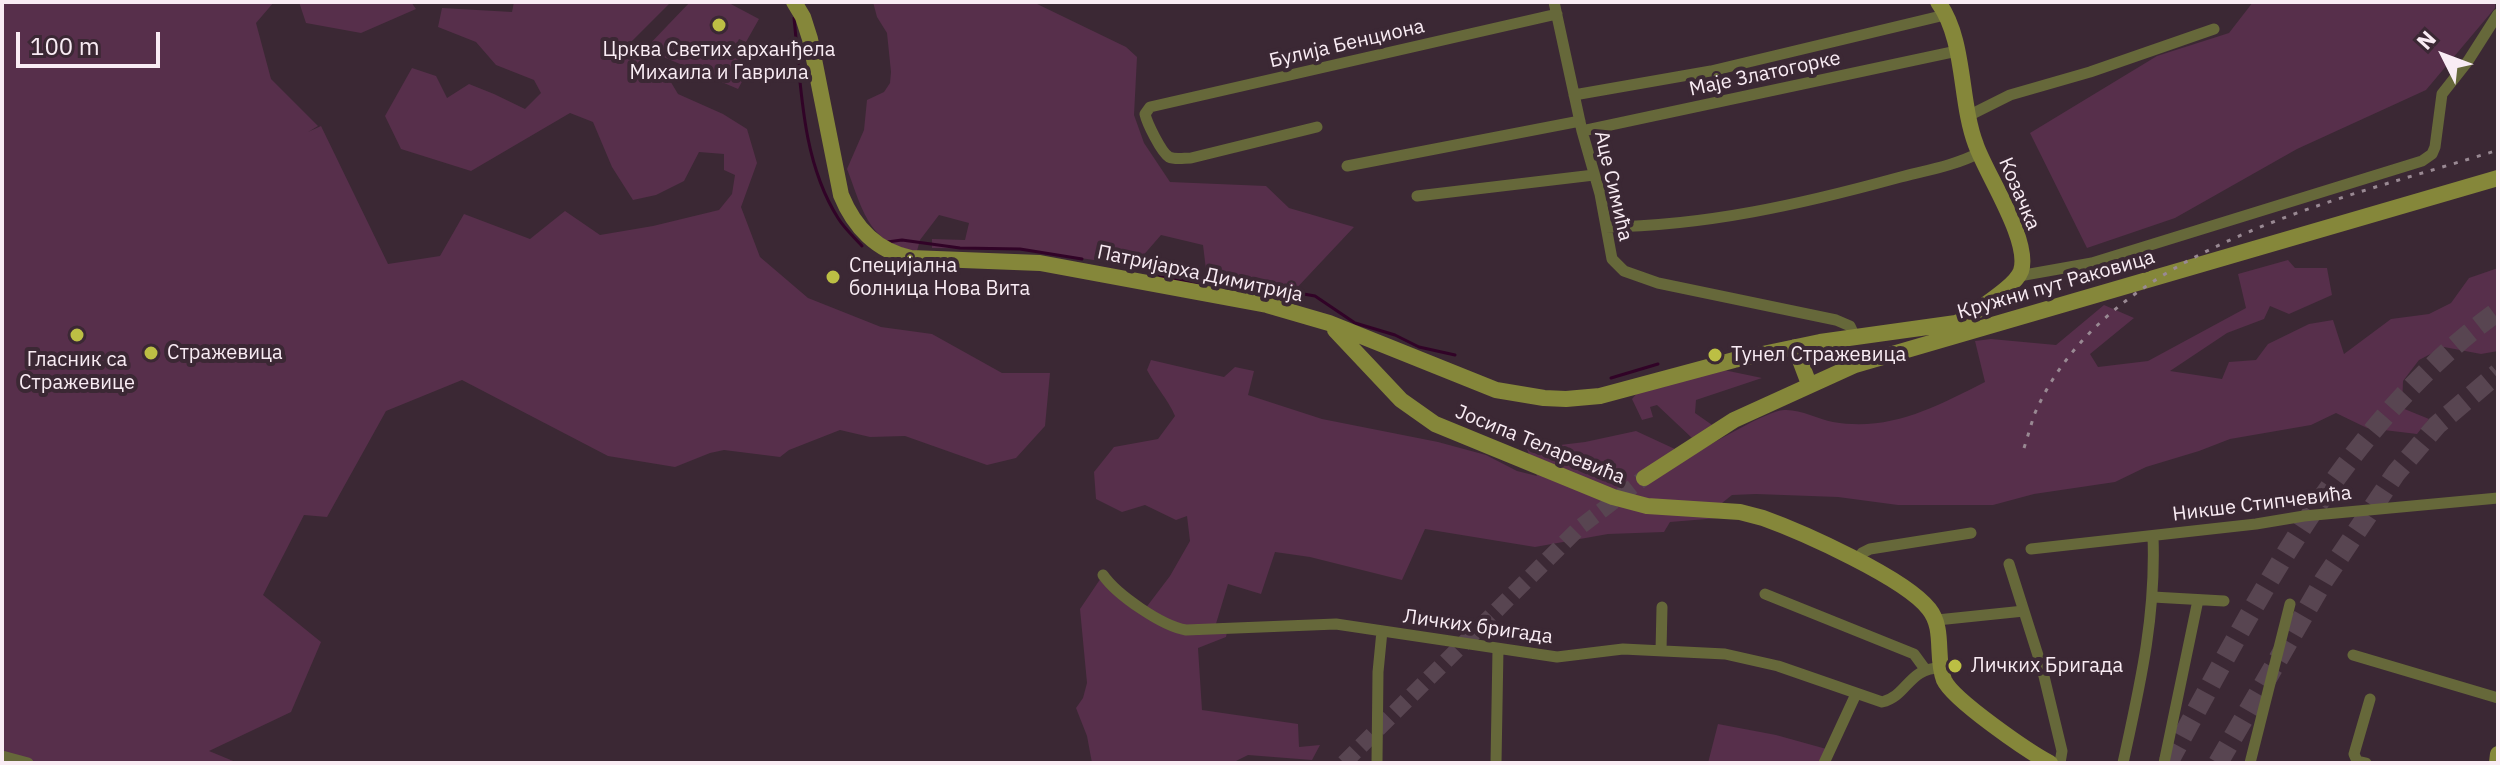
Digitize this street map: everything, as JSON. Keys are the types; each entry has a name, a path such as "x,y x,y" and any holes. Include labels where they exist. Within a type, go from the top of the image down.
{"main road":[{"name":"Патријарха Димитрија","path":"794,2 810,39 841,195 852,219 864,233 890,253 911,258 1040,263 1267,305 1329,323 1496,390 1530,397 1566,399 1626,390 1734,360 1820,342 1856,339"},
{"name":"Козачка","path":"1943,6 1957,51 1968,116 1979,153 2018,240 2023,261 2019,276"},
{"name":"Кружни пут Раковица","path":"1644,478 1734,420 1855,365 2498,178"},
{"path":"1856,339 1962,321 2019,276"},
{"name":"Јосипа Теларевића","path":"1329,323 1392,391 1435,424 1585,487 1647,506 1740,512 1763,518 1856,561 1912,592 1937,620"},
{"path":"1795,347 1809,384"},
{"path":"1373,372 1375,354 1387,348"},
{"path":"1387,348 1385,369 1392,391"},
{"path":"1937,620 1933,668 1957,695 2050,763"},
{"path":"2497,763 2498,754"}],"street":[{"path":"1574,95 1711,71 1943,6"},
{"name":"Аце Симића","path":"1556,8 1612,259 1624,271 1677,288 1824,316 1850,326 1856,339"},
{"name":"Булија Бенциона","path":"1317,127 1191,158 1175,159 1165,153 1153,132 1147,121 1147,110 1556,8"},
{"path":"2019,276 2092,263 2428,158 2435,147 2442,94 2498,14"},
{"path":"1968,116 2010,95 2090,72 2214,29"},
{"name":"Маје Златогорке","path":"1347,166 1581,126 1957,51"},
{"path":"1606,227 1640,226 1773,210 1946,165 1979,153"},
{"path":"1417,196 1594,175"},
{"name":"Никше Стипчевића","path":"2031,549 2304,516 2498,498"},
{"path":"1856,561 1870,549 1971,533"},
{"path":"2123,763 2147,648 2153,597 2153,536"},
{"path":"2009,564 2042,668 2062,751 2060,763"},
{"name":"Личких бригада","path":"1103,575 1126,599 1180,629 1336,624 1563,657 1623,649 1725,654 1761,661 1875,701 1887,701 1933,668"},
{"path":"1765,594 1914,654 1933,668"},
{"path":"2153,597 2224,601"},
{"path":"2164,763 2198,600"},
{"path":"2250,763 2290,604"},
{"path":"1661,651 1662,607"},
{"path":"1937,620 2024,611"},
{"path":"1377,762 1378,672 1382,631"},
{"path":"1496,763 1498,649"},
{"path":"2353,655 2498,698"},
{"path":"1824,763 1856,694"},
{"path":"2366,763 2357,761 2354,754 2370,699"},
{"path":"2,756 28,763"}],"shaded area":[{"path":"2,2 274,2 256,23 271,79 318,126 308,132 321,126 388,264 440,256 464,214 530,239 565,211 600,235 719,210 732,194 735,175 724,170 724,154 699,152 684,181 656,195 633,200 612,167 593,122 570,113 471,171 401,149 385,116 412,68 436,76 447,98 469,84 525,109 541,93 534,80 496,65 476,42 438,27 442,8 512,12 514,2 671,2 626,47 669,79 678,94 723,114 747,129 757,163 741,207 760,257 808,298 881,327 932,334 1002,373 1050,373 1045,426 1016,458 987,465 905,436 870,437 840,430 789,450 780,457 724,450 675,467 608,456 462,380 386,411 327,517 304,515 263,595 321,642 291,712 209,751 238,763 2,763"},
{"path":"299,2 411,2 416,9 361,33 306,23"},
{"path":"690,2 727,2 759,19 746,42 739,39 732,53 740,57 733,72 744,78 738,89 645,49"},
{"path":"873,2 1033,2 1126,47 1137,57 1134,115 1144,143 1170,182 1266,186 1289,208 1354,227 1292,293 1208,286 1203,245 1161,235 1134,266 1020,249 932,248 932,239 965,240 969,223 939,215 920,240 917,251 888,241 878,233 863,211 847,169 864,130 867,100 884,92 890,83 887,33 877,17"},
{"path":"2253,2 2495,2 2495,8 2426,90 2297,149 2175,218 2087,248 2030,133 2157,56 2229,33"},
{"path":"2288,260 2295,268 2327,268 2332,295 2289,314 2270,306 2264,319 2227,333 2170,371 2222,379 2229,362 2256,360 2268,344 2309,324 2333,320 2344,354 2391,319 2429,314 2451,303 2469,278 2498,268 2498,351 2481,354 2444,347 2419,360 2403,381 2402,408 2429,419 2417,434 2367,428 2336,413 2311,425 2230,439 2146,467 2115,482 2034,494 1993,505 1898,505 1838,497 1732,495 1722,503 1719,518 1670,522 1664,532 1608,534 1535,547 1425,529 1402,580 1310,557 1275,552 1261,594 1228,584 1215,627 1228,627 1226,637 1198,648 1202,710 1298,724 1299,747 1320,745 1312,760 1248,755 1232,763 1092,763 1087,736 1076,708 1087,683 1080,609 1103,575 1145,609 1170,576 1190,541 1187,516 1176,520 1145,505 1122,512 1096,499 1094,472 1114,447 1158,439 1175,416 1147,370 1151,360 1224,377 1235,367 1254,371 1248,395 1322,419 1438,442 1486,455 1517,471 1537,476 1527,449 1585,442 1636,431 1690,456 1751,422 1784,410 1854,424 1912,415 1985,382 1975,341 1991,339 2056,345 2104,305 2134,318 2090,354 2098,367 2148,361 2246,308 2238,274"},
{"path":"1719,369 1762,378 1696,400 1695,413 1715,427 1692,438 1657,405 1650,407 1653,417 1642,420 1632,399 1638,392"},
{"path":"1718,724 1776,735 1830,750 1824,763 1708,763"}],"waterway":[{"path":"794,18 801,95 816,171 838,218 862,246"},
{"path":"887,242 902,240 960,248 1020,249 1082,259"},
{"path":"1127,260 1147,264 1161,276 1193,282 1269,284 1281,290 1315,296 1355,323 1395,335 1419,347 1455,355"},
{"path":"1611,378 1658,364"}],"tunnel":[{"path":"2168,763 2271,578 2349,460 2394,406 2443,356 2498,311"},
{"path":"2218,763 2324,580 2396,473 2437,425 2498,373"},
{"path":"1344,763 1580,527 1644,478"}],"railway":[{"path":"2024,448 2035,413 2069,356 2116,308 2172,270 2235,238 2302,211 2498,150"}],"place":[{"name":"Црква Светих арханђела Михаила и Гаврила","path":"719,25"},
{"name":"Специјална болница Нова Вита","path":"833,277"},
{"name":"Гласник са Стражевице","path":"77,335"},
{"name":"Стражевица","path":"151,353"},
{"name":"Тунел Стражевица","path":"1715,355"},
{"name":"Личких Бригада","path":"1955,666"}]}
